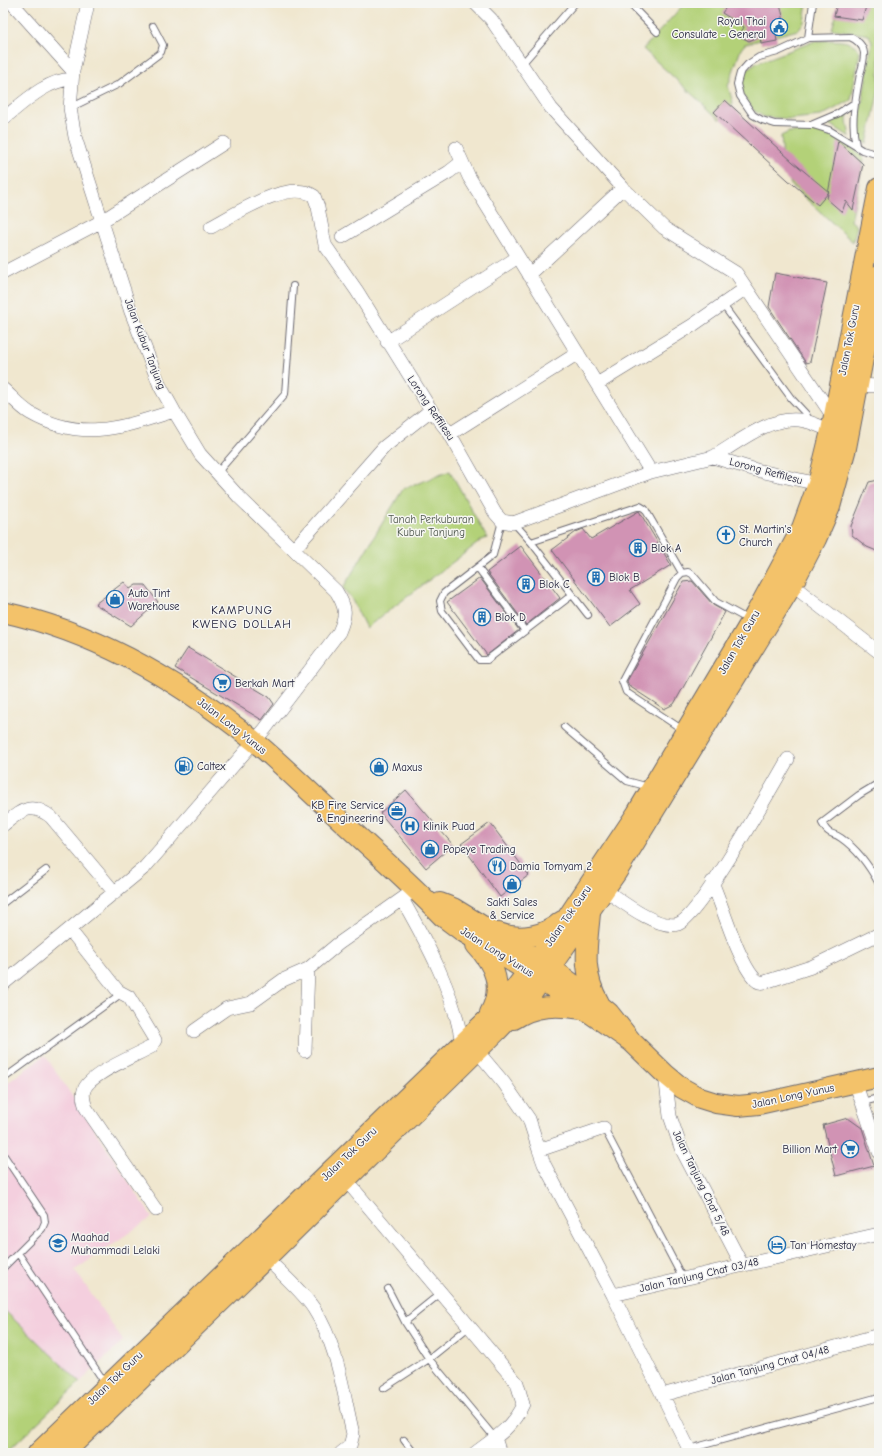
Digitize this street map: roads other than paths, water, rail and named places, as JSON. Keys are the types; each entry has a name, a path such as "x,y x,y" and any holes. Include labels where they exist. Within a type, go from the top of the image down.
{"main road":[{"name":"Jalan Tok Guru","path":"38,1453 107,1386 491,1027 528,999 539,970 584,908 653,787 752,622 802,528 818,484 832,425 879,188"},
{"name":"Jalan Tok Guru","path":"584,908 605,890 646,827 792,585 816,540 830,507 846,448 878,282"},
{"name":"Jalan Long Yunus","path":"3,612 67,631 144,666 204,703 254,742 414,895 442,916 470,927 539,970 593,1008 609,1013 632,1042 665,1074 682,1088 700,1098 716,1103 738,1106 760,1104 879,1077"},
{"path":"470,927 514,937 533,936 548,930 584,908"},
{"path":"491,1027 533,1010 557,1006 593,1008 594,994 585,952 584,908"},
{"path":"470,927 482,952 496,974 498,987 491,1027"},
{"name":"Jalan Tok Guru","path":"67,1452 346,1180 469,1048"}],"street":[{"path":"3,119 39,91 73,75 12,3"},
{"name":"Jalan Kubur Tanjung","path":"3,984 145,867 254,742 339,632 345,618 344,604 336,590 239,497 200,454 160,386 131,312 75,137 70,108 73,75 88,3"},
{"path":"475,3 491,19 551,108 623,188 664,228 736,273 832,425"},
{"path":"3,273 102,221 224,143"},
{"path":"456,148 469,177 651,472"},
{"path":"342,237 449,172 462,162"},
{"path":"529,275 623,188"},
{"name":"Lorong Reffilesu","path":"211,227 249,206 271,196 289,192 309,193 317,201 325,245 357,291 387,342 431,410 450,434 496,513 508,522 651,472 713,457 765,426 781,421 799,420 832,425"},
{"path":"387,342 518,257"},
{"path":"597,384 723,305 746,288"},
{"path":"450,434 578,353"},
{"path":"858,385 879,386"},
{"path":"3,389 30,413 62,426 86,431 102,431 174,411"},
{"path":"294,549 384,447 431,410"},
{"name":"Lorong Reffilesu","path":"713,457 756,470 818,484"},
{"path":"792,585 879,652"},
{"path":"605,890 661,924 678,924 689,916 712,882 744,834 788,759"},
{"path":"3,825 22,810 33,808 42,810 51,817 115,893"},
{"path":"712,882 743,960 753,977 758,982 765,982 811,967 879,934"},
{"path":"194,1031 227,1008 251,1003 283,980 308,969 338,944 414,895 423,935 452,1000 469,1048 504,1083 529,1119 544,1164 613,1295 690,1451"},
{"path":"70,930 118,991 129,997 154,1038 155,1043 151,1047 88,1082 84,1091 83,1099 86,1108 156,1210"},
{"path":"305,1051 308,969"},
{"name":"Jalan Tanjung Chat 5/48","path":"665,1074 670,1116 678,1141 742,1265"},
{"path":"855,1082 879,1152"},
{"path":"539,1150 604,1128"},
{"path":"346,1180 442,1292 517,1383 524,1404 517,1418 495,1438 475,1453"},
{"name":"Jalan Tanjung Chat 03/48","path":"613,1295 879,1234"},
{"path":"266,1258 314,1308 328,1333 337,1361 353,1434 350,1446 341,1453"},
{"name":"Jalan Tanjung Chat 04/48","path":"662,1395 879,1335"},
{"path":"495,1438 500,1453"}],"lane":[{"path":"522,64 575,3"},
{"path":"629,3 657,32"},
{"path":"808,38 813,3"},
{"path":"70,108 119,84 162,52 163,44 152,26"},
{"path":"856,145 852,131 864,53 860,44 850,37 808,38 778,52 759,57 748,64 740,73 738,84 740,96 746,107 753,115 762,120 775,124 811,125 829,130 866,152 879,155"},
{"path":"811,125 837,114 856,102"},
{"path":"217,473 285,394 293,286"},
{"path":"723,305 791,398 806,414 811,422"},
{"path":"531,542 640,506 645,509 682,573"},
{"path":"572,595 487,660 481,661 477,658 442,611 440,602 444,593 493,555 508,522 531,542 588,615"},
{"path":"478,568 525,631"},
{"path":"686,732 626,692 622,682 677,578 682,573 688,572 692,574 716,602 752,622"},
{"path":"564,727 627,781 653,787"},
{"path":"879,783 859,795 822,823 828,833 840,837 871,868 879,884"},
{"path":"3,903 46,870"},
{"path":"3,1080 122,993"},
{"path":"862,1102 879,1098"},
{"path":"604,1128 683,1279"},
{"path":"3,1154 45,1219 44,1226 3,1268"},
{"path":"18,1253 107,1386"},
{"path":"388,1289 405,1322 429,1359 495,1438"},
{"path":"405,1322 442,1292"},
{"path":"384,1388 429,1359 470,1326"},
{"path":"690,1451 879,1397"},
{"path":"404,1440 414,1453"}],"place":[{"name":"Royal Thai Consulate - General","path":"779,27"},
{"name":"St. Martin's Church","path":"726,535"},
{"name":"Blok A","path":"638,548"},
{"name":"Blok B","path":"596,577"},
{"name":"Blok C","path":"526,584"},
{"name":"Auto Tint Warehouse","path":"115,599"},
{"name":"Blok D","path":"482,617"},
{"name":"Berkah Mart","path":"222,683"},
{"name":"Caltex","path":"184,766"},
{"name":"Maxus","path":"379,767"},
{"name":"KB Fire Service & Engineering","path":"397,811"},
{"name":"Klinik Puad","path":"410,826"},
{"name":"Popeye Trading","path":"430,849"},
{"name":"Damia Tomyam 2","path":"497,866"},
{"name":"Sakti Sales & Service","path":"512,884"},
{"name":"Billion Mart","path":"850,1149"},
{"name":"Maahad Muhammadi Lelaki","path":"58,1243"},
{"name":"Tan Homestay","path":"777,1245"}],"district":[{"name":"KAMPUNG KWENG DOLLAH","path":"242,617"}],"park label":[{"name":"Tanah Perkuburan Kubur Tanjung","path":"431,525"}]}
